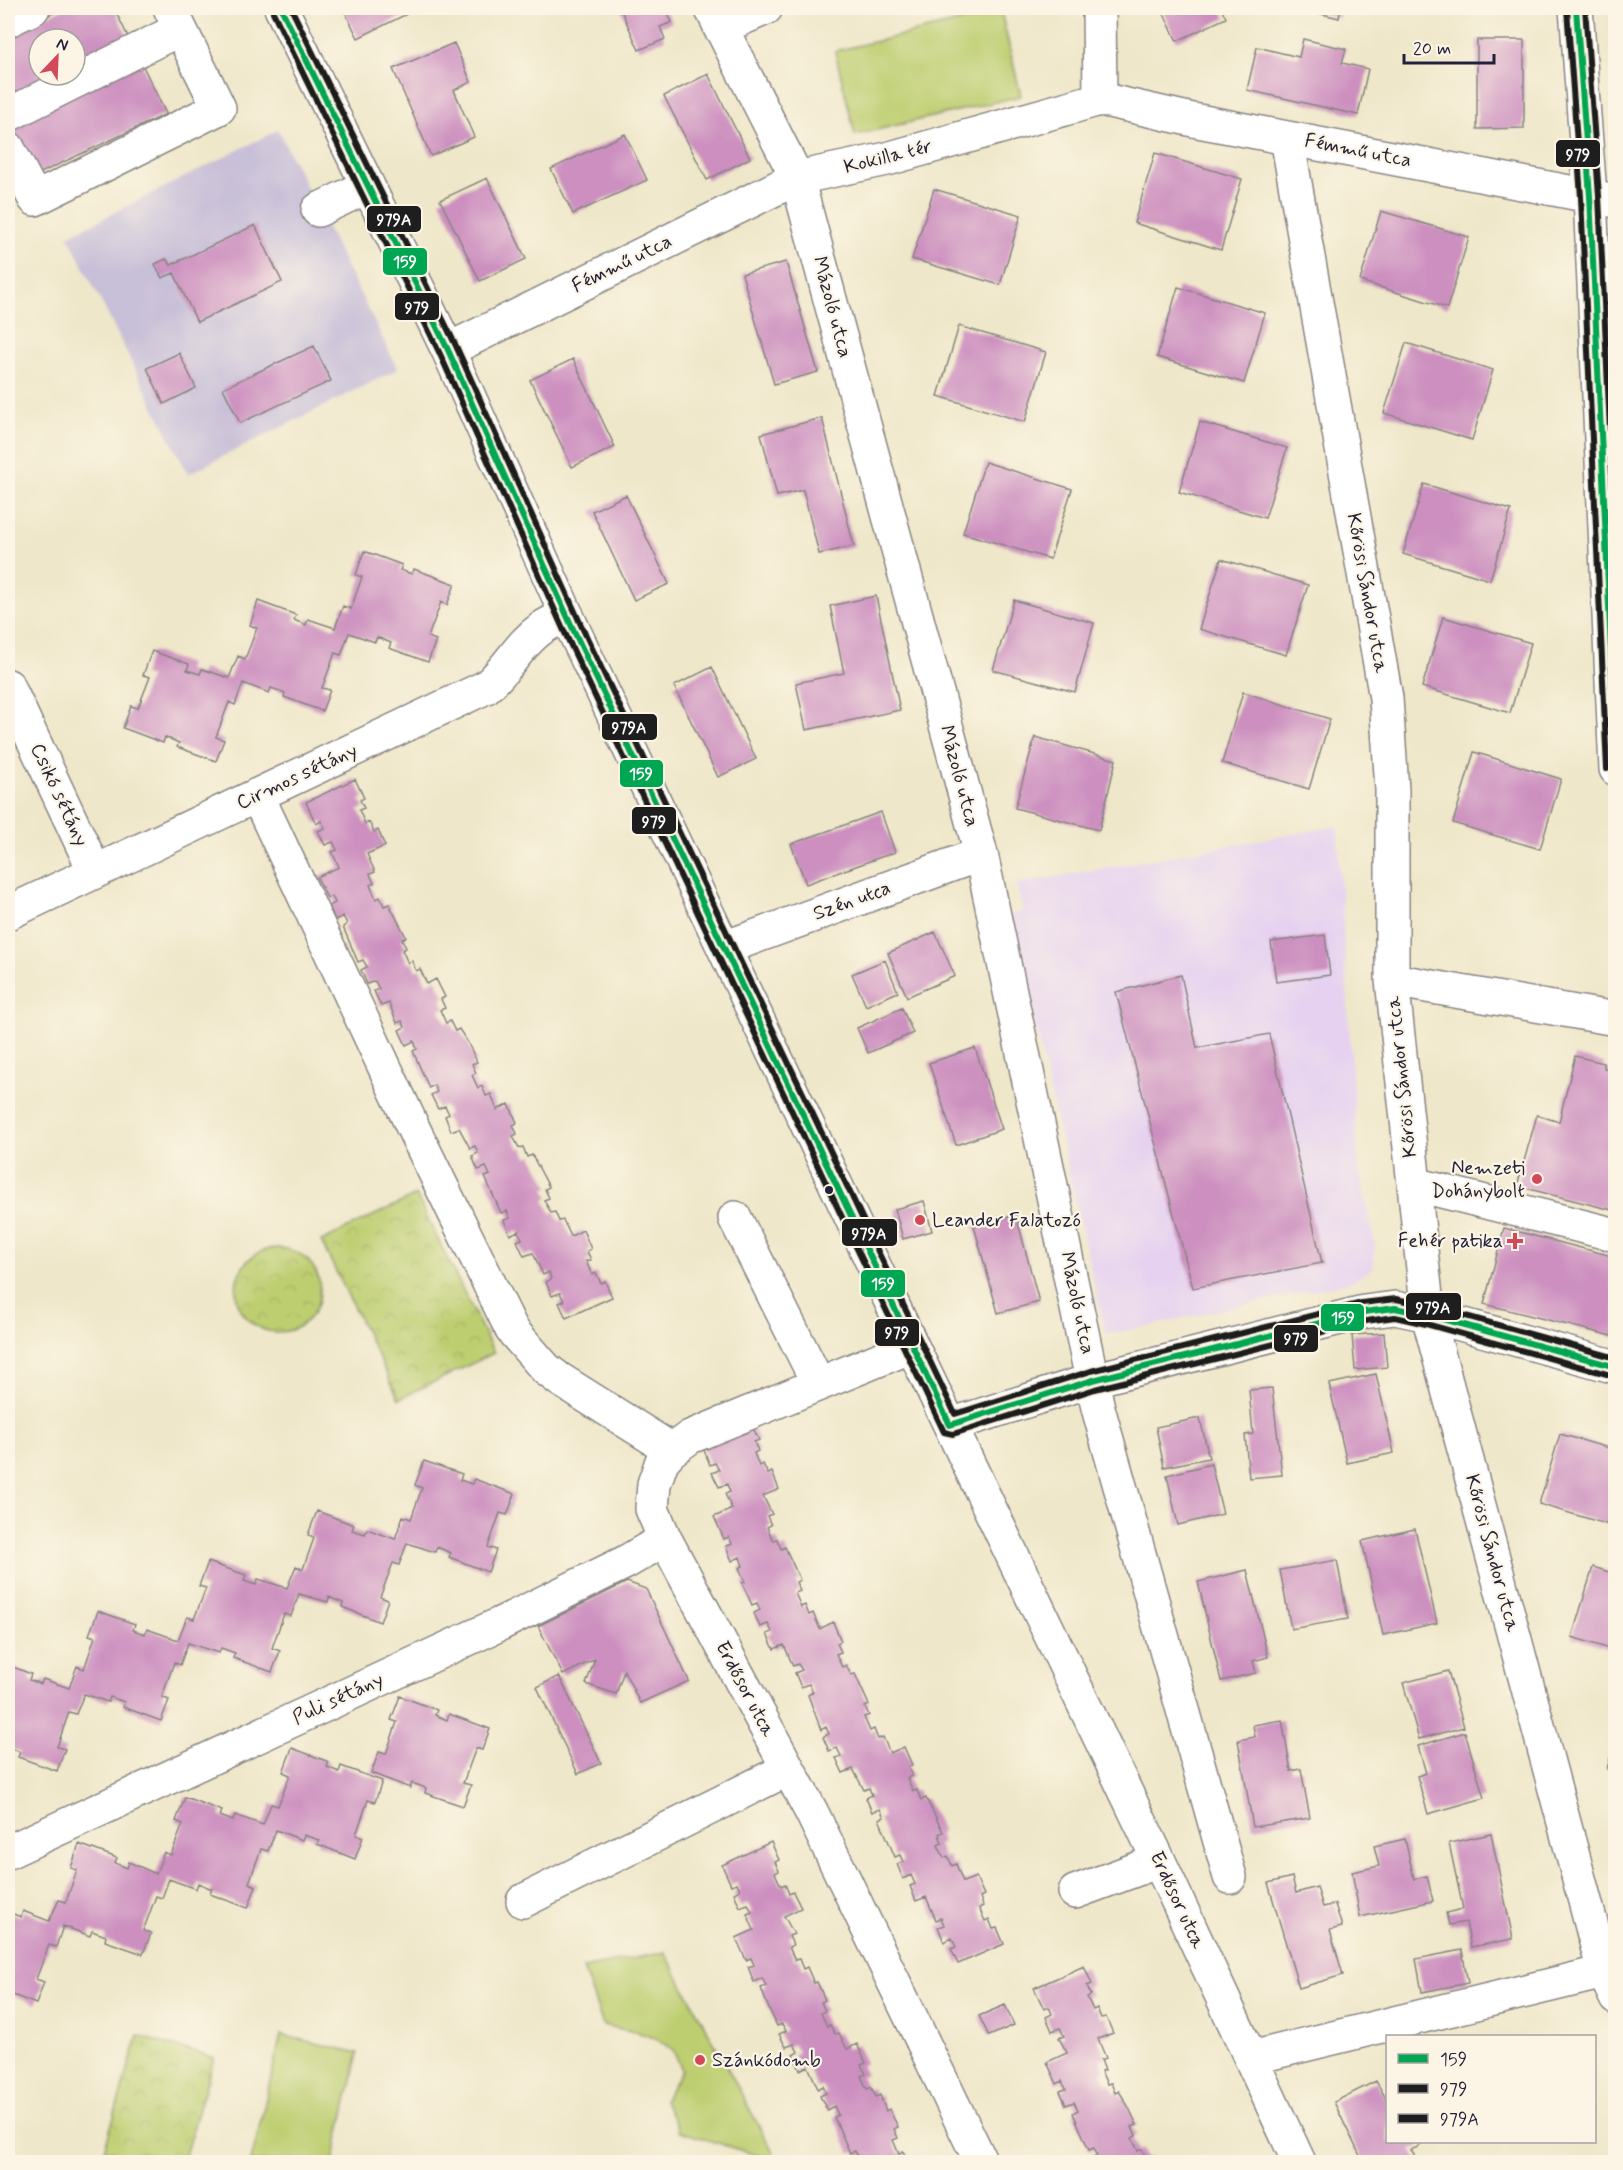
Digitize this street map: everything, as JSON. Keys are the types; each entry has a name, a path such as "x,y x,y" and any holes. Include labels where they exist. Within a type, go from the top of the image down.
{"street":[{"path":"8,20 33,8"},
{"name":"Erdősor utca","path":"281,8 448,350 567,615 912,1346 1159,1861 1299,2163"},
{"path":"766,8 716,18 797,178"},
{"path":"1099,8 1100,99"},
{"path":"1576,8 1603,198 1616,769"},
{"path":"8,115 175,18 219,108 35,199 8,148"},
{"name":"Fémmű utca","path":"1100,99 1287,138 1603,198"},
{"name":"Kokilla tér","path":"797,178 887,159 1100,99"},
{"name":"Kőrösi Sándor utca","path":"1287,138 1386,698 1392,790 1392,980 1428,1315 1610,1985"},
{"name":"Fémmű utca","path":"448,350 797,178"},
{"name":"Mázoló utca","path":"797,178 981,854 1094,1380"},
{"path":"318,210 368,186"},
{"name":"Cirmos sétány","path":"8,913 486,687 499,677 516,654 541,628 567,615"},
{"name":"Csikó sétány","path":"8,686 95,872"},
{"path":"257,795 415,1132 512,1330 546,1369 559,1379 672,1450"},
{"name":"Szén utca","path":"724,948 981,854"},
{"path":"1392,980 1616,1019"},
{"path":"1414,1184 1616,1235"},
{"path":"735,1218 818,1383"},
{"path":"950,1425 1094,1380 1364,1312 1395,1308 1616,1367"},
{"name":"Erdősor utca","path":"912,1346 690,1437 672,1450 662,1461 654,1484 652,1509 665,1539 812,1813 981,2163"},
{"path":"1094,1380 1098,1408 1230,1877"},
{"name":"Puli sétány","path":"8,1852 500,1624 626,1562 665,1539"},
{"path":"523,1901 788,1769"},
{"path":"1076,1892 1159,1861"},
{"path":"1251,2058 1610,1985"}],"shaded area":[{"path":"278,130 398,369 188,474 68,236"},
{"path":"1337,826 1358,1166 1375,1245 1373,1269 1351,1282 1106,1335 1010,916 1023,912 1016,884"}],"green space":[{"path":"1001,12 1021,96 855,135 835,51"},
{"path":"416,1195 494,1353 399,1399 321,1241"},
{"path":"278,1248 294,1251 308,1260 317,1274 320,1290 317,1306 308,1320 294,1329 278,1332 262,1329 248,1320 239,1306 236,1290 239,1274 248,1260 262,1251"},
{"name":"Szánkódomb","path":"665,1952 778,2162 679,2131 664,2100 682,2070 673,2051 656,2039 603,2025 583,1968"},
{"path":"281,2035 358,2053 333,2162 251,2162"},
{"path":"138,2036 214,2058 183,2162 148,2162 104,2150"}],"building":[{"path":"64,8 114,8 130,41 87,61 87,27 27,27 27,87 31,87 8,98 8,34"},
{"path":"343,8 404,8 407,14 358,38"},
{"path":"620,8 665,8 672,22 660,27 665,39 639,50"},
{"path":"1161,8 1221,8 1226,18 1177,41"},
{"path":"1297,8 1341,8 1339,18"},
{"path":"1303,39 1346,49 1342,63 1368,69 1358,115 1247,90 1257,47 1299,57"},
{"path":"1477,40 1524,40 1524,128 1477,129"},
{"path":"454,43 471,82 454,90 474,137 431,156 393,69"},
{"path":"141,62 166,114 32,177 8,125"},
{"path":"708,74 750,158 707,180 664,96"},
{"path":"625,134 647,180 573,214 551,169"},
{"path":"1155,153 1242,179 1221,250 1134,223"},
{"path":"487,178 526,259 480,281 440,200"},
{"path":"934,189 1021,215 1000,285 912,259"},
{"path":"1381,211 1469,237 1447,308 1360,281"},
{"path":"255,225 282,282 197,322 174,273 162,278 155,264 166,259 171,265"},
{"path":"786,262 818,372 774,384 742,274"},
{"path":"1178,287 1265,313 1244,383 1157,357"},
{"path":"959,326 1046,352 1025,422 938,396"},
{"path":"1406,343 1493,370 1472,440 1384,413"},
{"path":"314,346 331,381 240,423 223,388"},
{"path":"179,353 196,388 164,404 147,368"},
{"path":"573,359 615,447 572,467 530,380"},
{"path":"822,418 854,546 819,554 803,490 777,496 761,434"},
{"path":"1200,422 1287,448 1265,518 1179,492"},
{"path":"985,462 1072,489 1050,559 963,533"},
{"path":"1424,484 1511,510 1490,580 1403,554"},
{"path":"626,495 669,584 634,600 592,511"},
{"path":"364,551 402,565 400,570 412,574 414,569 455,584 447,605 441,602 428,637 436,640 428,662 389,648 391,643 377,637 375,642 349,633 341,655 335,653 322,688 330,690 322,711 284,697 285,693 271,688 269,693 243,683 235,705 229,702 216,737 224,740 216,761 177,747 179,743 165,737 163,743 123,728 131,706 138,708 150,677 143,675 152,651 189,664 187,670 200,674 202,669 229,678 238,656 245,659 257,628 250,625 258,601 296,615 294,620 306,625 308,619 335,628 343,606 351,609 362,577 356,575"},
{"path":"1221,559 1308,585 1286,655 1199,629"},
{"path":"876,596 900,710 806,730 796,683 844,673 830,606"},
{"path":"1014,600 1094,623 1075,692 993,670"},
{"path":"1443,617 1531,643 1510,713 1422,687"},
{"path":"712,667 756,759 718,777 674,686"},
{"path":"1243,692 1330,719 1309,789 1222,763"},
{"path":"1035,737 1116,760 1099,830 1015,808"},
{"path":"1474,752 1561,779 1540,849 1453,823"},
{"path":"355,779 364,798 360,800 364,808 359,810 365,824 369,822 374,832 378,830 385,846 367,854 375,872 370,874 374,883 370,885 376,899 380,897 384,906 389,904 406,937 402,939 406,948 402,950 408,963 412,961 416,971 420,969 427,984 436,979 445,997 441,999 445,1008 440,1010 446,1023 450,1021 455,1031 459,1029 477,1062 472,1064 476,1073 472,1075 478,1088 482,1086 486,1096 491,1094 497,1110 509,1104 517,1123 513,1125 517,1134 513,1136 519,1148 523,1147 527,1157 532,1155 549,1187 545,1189 549,1198 544,1200 551,1213 555,1212 559,1221 563,1220 571,1236 583,1230 591,1249 587,1251 591,1260 586,1261 592,1275 596,1273 601,1283 605,1281 612,1297 566,1318 559,1303 564,1301 560,1293 552,1296 546,1282 551,1279 549,1272 543,1275 533,1253 524,1256 517,1241 522,1239 518,1231 510,1235 504,1220 510,1218 507,1211 501,1213 485,1177 490,1175 486,1167 478,1170 472,1156 478,1153 475,1146 470,1148 459,1128 451,1131 445,1116 449,1114 445,1106 438,1109 431,1095 437,1092 434,1085 429,1088 413,1051 417,1049 414,1041 406,1045 399,1030 405,1027 402,1021 397,1023 389,1003 381,1006 374,991 379,989 375,981 367,984 361,970 367,967 363,960 358,962 343,927 347,924 343,916 335,920 329,906 335,903 332,896 327,898 317,877 339,867 332,852 337,850 333,842 325,845 318,831 325,828 321,821 316,824 306,802"},
{"path":"881,812 895,852 806,884 791,844"},
{"path":"935,932 955,976 907,997 888,953"},
{"path":"1325,935 1330,975 1276,982 1271,942"},
{"path":"885,960 898,992 866,1006 852,974"},
{"path":"1181,975 1197,1048 1269,1034 1322,1263 1193,1288 1116,992"},
{"path":"902,1008 913,1033 868,1053 857,1028"},
{"path":"975,1048 1002,1129 956,1145 929,1063"},
{"path":"1575,1056 1604,1063 1604,1068 1616,1071 1616,1211 1517,1186 1537,1115 1559,1122"},
{"path":"924,1201 932,1231 903,1239 895,1209"},
{"path":"1016,1215 1039,1302 998,1313 974,1226"},
{"path":"1504,1228 1616,1257 1616,1337 1484,1304"},
{"path":"1384,1333 1387,1367 1355,1370 1352,1335"},
{"path":"1376,1374 1394,1453 1347,1463 1329,1384"},
{"path":"1272,1388 1282,1475 1249,1478 1245,1435 1253,1434 1249,1390"},
{"path":"1200,1418 1209,1458 1164,1467 1156,1427"},
{"path":"750,1422 759,1440 754,1442 758,1451 754,1453 759,1466 763,1464 768,1474 772,1472 779,1489 763,1496 772,1514 767,1516 771,1525 767,1527 773,1540 777,1539 781,1549 785,1547 800,1580 796,1582 800,1591 795,1593 801,1607 805,1605 809,1615 813,1613 820,1629 833,1622 841,1641 837,1643 841,1652 836,1654 842,1667 846,1665 851,1675 855,1674 869,1705 865,1707 869,1715 864,1717 870,1731 874,1729 878,1739 883,1737 890,1753 904,1747 912,1765 908,1767 912,1776 907,1778 913,1791 917,1790 921,1800 926,1798 943,1832 939,1834 942,1843 938,1845 944,1858 948,1856 952,1866 956,1864 963,1882 976,1877 984,1895 980,1897 983,1906 979,1908 985,1921 989,1919 993,1929 997,1928 1004,1944 958,1964 951,1949 956,1947 952,1938 944,1942 938,1927 944,1925 941,1918 936,1920 926,1897 916,1901 910,1886 915,1884 911,1875 903,1879 897,1864 903,1862 900,1855 895,1857 879,1819 884,1817 880,1809 872,1812 866,1798 872,1795 869,1788 864,1790 853,1769 843,1773 836,1758 841,1756 837,1748 829,1751 823,1737 829,1734 826,1727 821,1730 808,1695 813,1692 809,1684 801,1687 795,1673 802,1670 798,1664 793,1666 784,1645 774,1649 767,1634 772,1632 768,1624 760,1627 754,1613 760,1610 757,1603 752,1605 742,1583 745,1582 739,1568 743,1566 740,1557 732,1561 726,1546 732,1544 729,1537 724,1539 714,1517 732,1509 725,1494 730,1492 727,1484 719,1487 712,1473 719,1470 715,1463 710,1465 701,1443"},
{"path":"1560,1434 1616,1450 1616,1527 1539,1504"},
{"path":"424,1461 462,1474 460,1480 472,1484 474,1479 515,1494 507,1515 500,1513 488,1547 496,1550 488,1572 449,1557 451,1553 437,1547 435,1552 407,1543 399,1565 393,1563 380,1597 388,1600 380,1622 342,1607 343,1603 329,1597 328,1602 299,1594 291,1616 284,1614 272,1648 280,1651 272,1672 233,1658 235,1653 221,1648 219,1653 188,1643 180,1665 174,1662 162,1697 169,1700 161,1721 123,1707 124,1702 110,1697 108,1702 84,1694 76,1714 69,1712 57,1747 65,1749 57,1771 18,1757 20,1752 8,1747 8,1665 31,1674 29,1680 41,1684 43,1679 69,1688 77,1666 84,1669 95,1637 89,1635 98,1611 135,1624 133,1630 145,1634 147,1629 178,1640 187,1617 194,1619 206,1588 199,1586 208,1562 246,1575 244,1581 256,1585 258,1579 287,1588 296,1566 303,1569 314,1538 308,1535 317,1511 354,1525 352,1530 365,1534 367,1529 395,1539 403,1516 411,1519 422,1488 415,1485"},
{"path":"1211,1464 1223,1514 1178,1525 1167,1475"},
{"path":"1415,1529 1437,1623 1383,1635 1362,1541"},
{"path":"1337,1560 1348,1619 1291,1629 1280,1570"},
{"path":"1593,1567 1616,1574 1616,1651 1572,1637"},
{"path":"1247,1570 1268,1657 1253,1661 1256,1673 1221,1681 1198,1582"},
{"path":"627,1582 646,1589 689,1681 640,1703 624,1671 616,1694 586,1684 595,1659 563,1675 538,1626"},
{"path":"1448,1671 1464,1727 1419,1739 1403,1683"},
{"path":"559,1676 601,1763 578,1774 537,1687"},
{"path":"400,1696 437,1710 435,1715 447,1720 449,1714 490,1729 482,1750 476,1748 463,1783 471,1785 463,1806 425,1793 426,1788 412,1783 410,1788 371,1773 379,1752 386,1754 397,1722 391,1720"},
{"path":"1282,1720 1291,1771 1301,1769 1310,1818 1253,1827 1238,1740 1255,1737 1253,1725"},
{"path":"1465,1732 1484,1798 1428,1814 1417,1776 1426,1773 1418,1746"},
{"path":"1616,1741 1616,1771 1607,1769"},
{"path":"292,1748 329,1762 327,1767 339,1772 341,1766 382,1781 375,1802 368,1800 356,1835 363,1837 355,1859 317,1844 319,1840 304,1835 302,1840 276,1830 268,1851 261,1849 249,1883 256,1886 248,1908 210,1894 212,1889 198,1883 196,1889 169,1879 162,1898 156,1896 143,1931 151,1933 143,1954 105,1941 106,1936 92,1931 90,1936 63,1926 56,1947 49,1945 36,1979 44,1982 36,2004 8,1993 8,1912 21,1917 23,1911 49,1921 59,1900 66,1902 77,1870 71,1868 79,1844 117,1858 115,1863 127,1868 129,1862 156,1874 164,1852 171,1855 183,1824 176,1821 185,1797 222,1811 220,1816 233,1821 235,1815 263,1825 271,1804 278,1806 290,1775 283,1772"},
{"path":"1491,1834 1513,1939 1471,1947 1466,1922 1449,1925 1446,1913 1463,1909 1449,1843"},
{"path":"1405,1839 1414,1879 1427,1876 1433,1901 1360,1917 1352,1872 1379,1866 1374,1846"},
{"path":"771,1842 779,1860 775,1862 779,1871 775,1873 781,1886 785,1884 789,1894 793,1892 801,1908 784,1916 794,1934 789,1936 793,1945 789,1947 795,1960 799,1959 803,1969 807,1967 814,1983 817,1982 825,2000 821,2002 825,2011 821,2013 827,2026 830,2025 835,2034 839,2033 847,2049 857,2044 866,2063 861,2065 866,2074 861,2076 867,2089 871,2087 876,2097 880,2095 886,2111 889,2109 898,2127 894,2129 898,2138 893,2140 899,2154 903,2151 908,2162 853,2162 852,2160 858,2158 855,2151 850,2153 834,2117 838,2115 834,2106 827,2110 820,2096 826,2093 823,2086 818,2089 808,2066 800,2070 793,2055 798,2052 794,2044 786,2047 779,2034 786,2031 782,2024 777,2026 767,2004 761,1988 766,1986 762,1978 754,1982 748,1967 754,1965 751,1958 746,1960 736,1938 754,1930 747,1914 752,1912 748,1904 740,1907 734,1893 740,1890 737,1883 731,1885 722,1865"},
{"path":"1292,1877 1296,1893 1317,1887 1323,1907 1335,1904 1342,1927 1330,1930 1343,1975 1299,1988 1268,1883"},
{"path":"1462,1950 1468,1983 1422,1992 1416,1959"},
{"path":"1084,1966 1092,1984 1087,1986 1091,1995 1087,1997 1093,2010 1097,2008 1101,2018 1106,2017 1113,2033 1098,2039 1106,2058 1101,2060 1105,2070 1101,2071 1107,2084 1111,2083 1115,2093 1119,2091 1137,2125 1132,2127 1136,2136 1132,2138 1138,2151 1142,2149 1146,2159 1150,2157 1153,2162 1093,2162 1091,2158 1097,2155 1094,2148 1089,2150 1073,2113 1078,2110 1074,2102 1066,2105 1060,2091 1066,2089 1062,2081 1057,2084 1047,2062 1067,2053 1059,2038 1064,2036 1060,2028 1052,2031 1046,2017 1052,2014 1049,2007 1044,2009 1034,1988"},
{"path":"1005,2005 1014,2025 989,2036 979,2016"},
{"path":"1376,2081 1386,2098 1386,2143 1418,2143 1420,2146 1411,2150 1418,2162 1363,2162 1334,2102"}],"transit line":[{"name":"159","path":"281,8 448,350 573,629 950,1425 1093,1380 1364,1312 1395,1308 1616,1367"},
{"name":"979A","path":"291,8 456,346 581,625 955,1414 1091,1371 1362,1303 1396,1299 1430,1306 1616,1358"},
{"name":"159","path":"1576,8 1590,196 1616,758"},
{"name":"979A","path":"1585,8 1599,196 1616,559"},
{"name":"979","path":"1567,9 1581,197 1607,769"},
{"name":"979","path":"273,12 440,354 565,633 944,1432 953,1434 1095,1389 1366,1321 1395,1317 1614,1376"}],"place":[{"name":"Nemzeti Dohánybolt","path":"1537,1179"},
{"name":"Leander Falatozó","path":"920,1220"},
{"name":"Fehér patika","path":"1515,1241"},
{"name":"Szánkódomb","path":"700,2060"}]}
